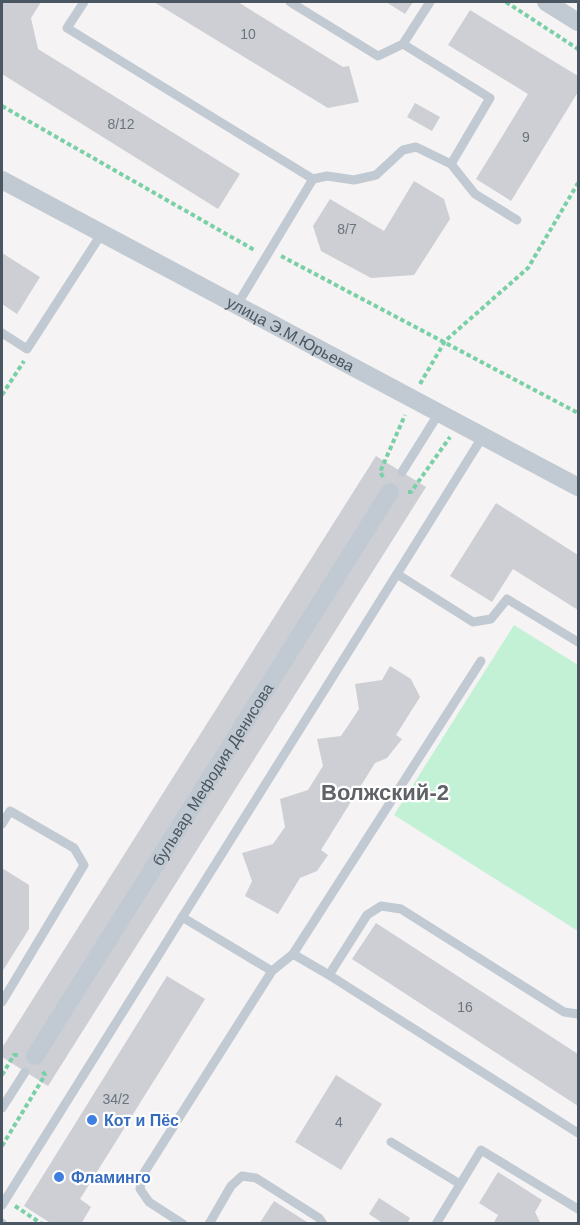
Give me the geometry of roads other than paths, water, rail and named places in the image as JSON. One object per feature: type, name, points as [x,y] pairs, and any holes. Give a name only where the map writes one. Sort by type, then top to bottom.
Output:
[{"type":"street","points":[[546,2],[579,22]]},
{"type":"street","name":"улица Э.М.Юрьева","points":[[2,180],[579,487]]},
{"type":"street","name":"бульвар Мефодия Денисова","points":[[35,1056],[390,492]]},
{"type":"lane","points":[[84,2],[67,28],[313,179],[327,176],[354,180],[376,175],[403,150],[416,147],[451,164],[475,194],[517,220]]},
{"type":"lane","points":[[290,2],[378,56],[403,44],[430,2]]},
{"type":"lane","points":[[403,44],[490,98],[451,164]]},
{"type":"lane","points":[[237,305],[313,179]]},
{"type":"lane","points":[[2,333],[27,349],[102,233]]},
{"type":"lane","points":[[402,472],[440,413]]},
{"type":"lane","points":[[3,1202],[483,436]]},
{"type":"lane","points":[[397,574],[472,622],[491,620],[507,599],[579,642]]},
{"type":"lane","points":[[183,1224],[148,1202],[140,1189],[142,1176],[272,971],[293,954],[481,661]]},
{"type":"lane","points":[[2,824],[10,811],[74,848],[84,865],[2,1002]]},
{"type":"lane","points":[[329,975],[367,915],[381,906],[401,909],[564,1012],[579,1014]]},
{"type":"lane","points":[[182,917],[272,971]]},
{"type":"lane","points":[[293,954],[579,1133]]},
{"type":"lane","points":[[2,1108],[25,1072]]},
{"type":"lane","points":[[391,1142],[460,1184]]},
{"type":"lane","points":[[436,1224],[481,1150],[579,1209]]},
{"type":"lane","points":[[208,1224],[231,1186],[242,1176],[256,1178],[319,1218],[323,1224]]},
{"type":"place","name":"Кот и Пёс","points":[[92,1120]]},
{"type":"place","name":"Фламинго","points":[[59,1177]]},
{"type":"district","name":"Волжский-2","points":[[385,792]]}]
